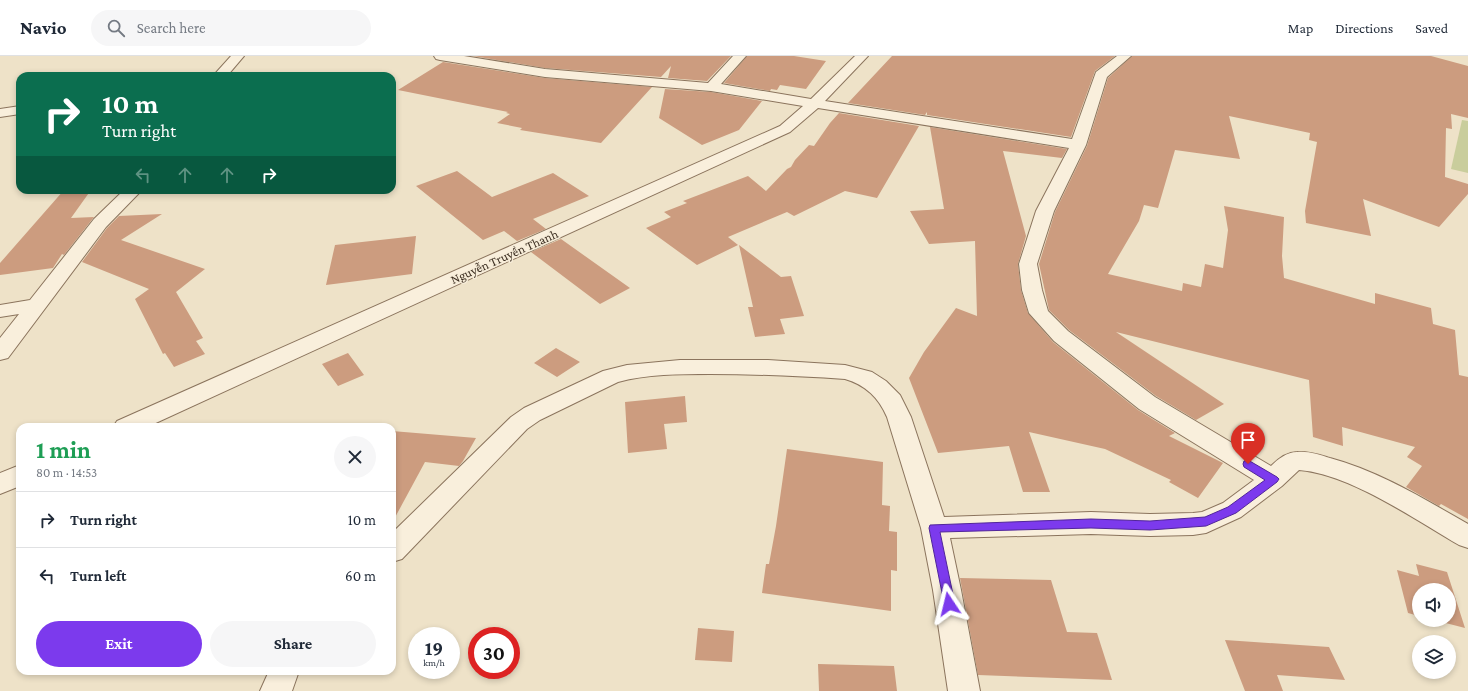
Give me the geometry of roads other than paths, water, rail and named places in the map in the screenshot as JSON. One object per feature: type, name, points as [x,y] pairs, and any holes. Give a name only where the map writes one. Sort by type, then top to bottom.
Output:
[{"type":"street","points":[[224,72],[238,56]]},
{"type":"street","points":[[440,56],[545,73],[711,87],[1078,145]]},
{"type":"street","points":[[711,87],[740,56]]},
{"type":"street","name":"Nguyễn Truyền Thanh","points":[[134,423],[785,129],[814,104],[862,56]]},
{"type":"street","points":[[1124,56],[1101,75],[1078,145],[1045,211],[1028,264],[1032,290],[1039,313],[1061,336],[1146,403],[1273,479]]},
{"type":"street","points":[[0,113],[16,111]]},
{"type":"street","points":[[0,353],[100,223],[130,194]]},
{"type":"street","points":[[0,311],[36,305]]},
{"type":"street","points":[[396,547],[518,423],[532,414],[611,376],[627,372],[680,367],[768,367],[845,372],[864,377],[878,386],[892,401],[899,417],[934,528],[947,590],[964,691]]},
{"type":"street","points":[[934,528],[1091,523],[1150,525],[1193,524],[1210,520],[1232,510],[1273,479],[1291,463],[1298,461],[1328,466],[1350,474],[1402,500],[1468,537]]},
{"type":"street","points":[[0,484],[16,477]]},
{"type":"street","points":[[276,691],[282,675]]}]
